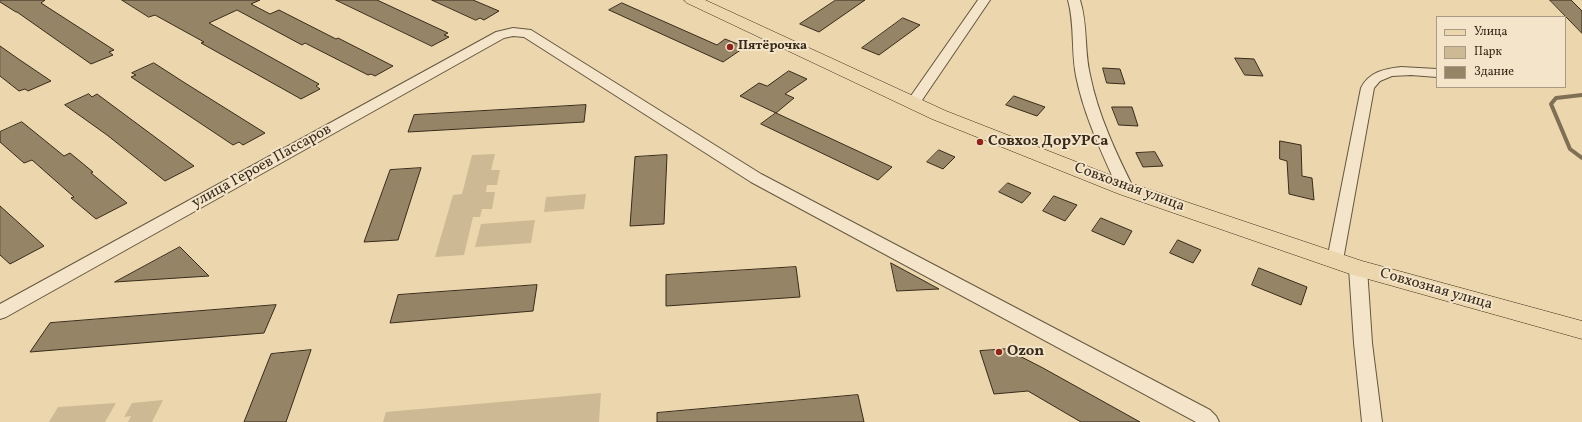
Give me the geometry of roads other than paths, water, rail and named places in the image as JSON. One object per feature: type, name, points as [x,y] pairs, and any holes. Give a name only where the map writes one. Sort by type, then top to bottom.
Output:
[{"type":"main road","name":"Совхозная улица","points":[[701,2],[939,115],[1126,189],[1358,268],[1582,330]]},
{"type":"street","points":[[913,103],[984,0]]},
{"type":"street","points":[[1074,0],[1078,12],[1079,51],[1083,76],[1095,115],[1109,152],[1126,189]]},
{"type":"street","name":"улица Героев Пассаров","points":[[0,312],[500,35],[513,32],[528,33],[756,178],[1203,416],[1209,422]]},
{"type":"street","points":[[1335,260],[1360,129],[1362,106],[1370,83],[1380,76],[1396,71],[1423,70],[1436,73]]},
{"type":"street","points":[[1358,268],[1362,342],[1372,422]]},
{"type":"waterway","points":[[1582,95],[1556,98],[1551,104],[1570,149],[1582,158]]},
{"type":"place","name":"Пятёрочка","points":[[730,47]]},
{"type":"place","name":"Совхоз ДорУPCа","points":[[980,142]]},
{"type":"place","name":"Ozon","points":[[999,352]]}]
